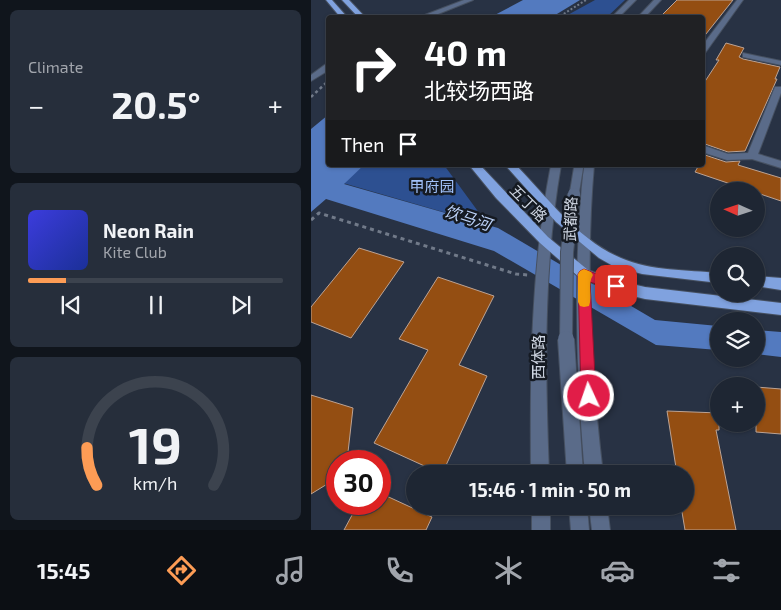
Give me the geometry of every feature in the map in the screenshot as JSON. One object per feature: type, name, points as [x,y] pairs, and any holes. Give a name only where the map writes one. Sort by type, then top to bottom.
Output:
[{"type":"main road","points":[[329,0],[342,15]]},
{"type":"main road","points":[[345,0],[360,15]]},
{"type":"main road","name":"五丁路","points":[[476,167],[544,240],[584,274],[616,286],[645,293],[781,309]]},
{"type":"main road","name":"五丁路","points":[[512,167],[584,241],[615,261],[635,268],[710,277]]},
{"type":"main road","points":[[765,282],[781,284]]},
{"type":"street","points":[[428,15],[470,0]]},
{"type":"street","points":[[444,15],[478,0]]},
{"type":"street","points":[[617,15],[633,0]]},
{"type":"street","points":[[641,6],[647,0]]},
{"type":"street","points":[[643,15],[659,0]]},
{"type":"street","points":[[705,47],[739,0]]},
{"type":"street","points":[[746,54],[781,63]]},
{"type":"street","points":[[311,79],[326,68]]},
{"type":"street","points":[[752,156],[778,89]]},
{"type":"street","points":[[705,149],[727,157],[752,156],[781,165]]},
{"type":"street","name":"武都路","points":[[544,240],[547,204],[556,167]]},
{"type":"street","points":[[574,465],[566,303],[567,253],[572,202],[579,167]]},
{"type":"street","name":"武都路","points":[[584,274],[584,202],[589,167]]},
{"type":"street","name":"西体路","points":[[540,465],[539,316],[544,240]]},
{"type":"street","points":[[584,274],[585,337],[593,465]]},
{"type":"street","points":[[541,515],[541,530]]},
{"type":"street","points":[[579,515],[580,530]]},
{"type":"street","points":[[599,515],[601,530]]},
{"type":"path","points":[[562,15],[586,0]]},
{"type":"path","points":[[311,97],[326,84]]},
{"type":"path","points":[[311,220],[319,213],[516,274],[541,277]]},
{"type":"green space","points":[[595,0],[625,0],[609,15],[568,15]]},
{"type":"green space","name":"甲府园","points":[[362,167],[445,167],[488,225],[343,183]]},
{"type":"shaded area","points":[[523,0],[580,0],[555,15],[495,15]]},
{"type":"shaded area","points":[[326,117],[326,167],[362,167],[344,184],[498,228],[655,320],[710,325],[710,349],[656,345],[494,251],[326,199],[311,212],[311,129]]},
{"type":"shaded area","points":[[765,331],[781,332],[781,357],[765,355]]},
{"type":"building","points":[[677,0],[733,0],[705,35],[705,15],[662,15]]},
{"type":"building","points":[[726,43],[744,48],[739,57],[743,59],[780,67],[775,79],[777,79],[745,151],[728,152],[705,144],[705,81],[719,60],[716,60]]},
{"type":"building","points":[[705,155],[726,162],[740,161],[738,165],[781,178],[781,201],[765,196],[765,182],[725,182],[695,172],[698,167],[705,167]]},
{"type":"building","points":[[359,248],[404,262],[351,338],[311,322],[311,307]]},
{"type":"building","points":[[438,277],[494,296],[459,365],[487,376],[446,465],[422,465],[374,443],[428,350],[399,339]]},
{"type":"building","points":[[765,388],[781,389],[781,434],[756,432],[765,432]]},
{"type":"building","points":[[311,395],[353,408],[348,450],[326,450],[326,485],[311,494]]},
{"type":"building","points":[[667,411],[710,413],[710,432],[716,432],[736,530],[685,530],[682,515],[694,515],[694,465],[676,465]]},
{"type":"building","points":[[391,498],[406,505],[406,515],[428,515],[432,517],[426,530],[344,530],[352,515],[391,515]]},
{"type":"slow traffic","points":[[584,302],[584,274],[587,275]]},
{"type":"route","points":[[589,396],[585,337],[584,274],[616,286]]},
{"type":"water label","name":"饮马河","points":[[468,217]]}]
